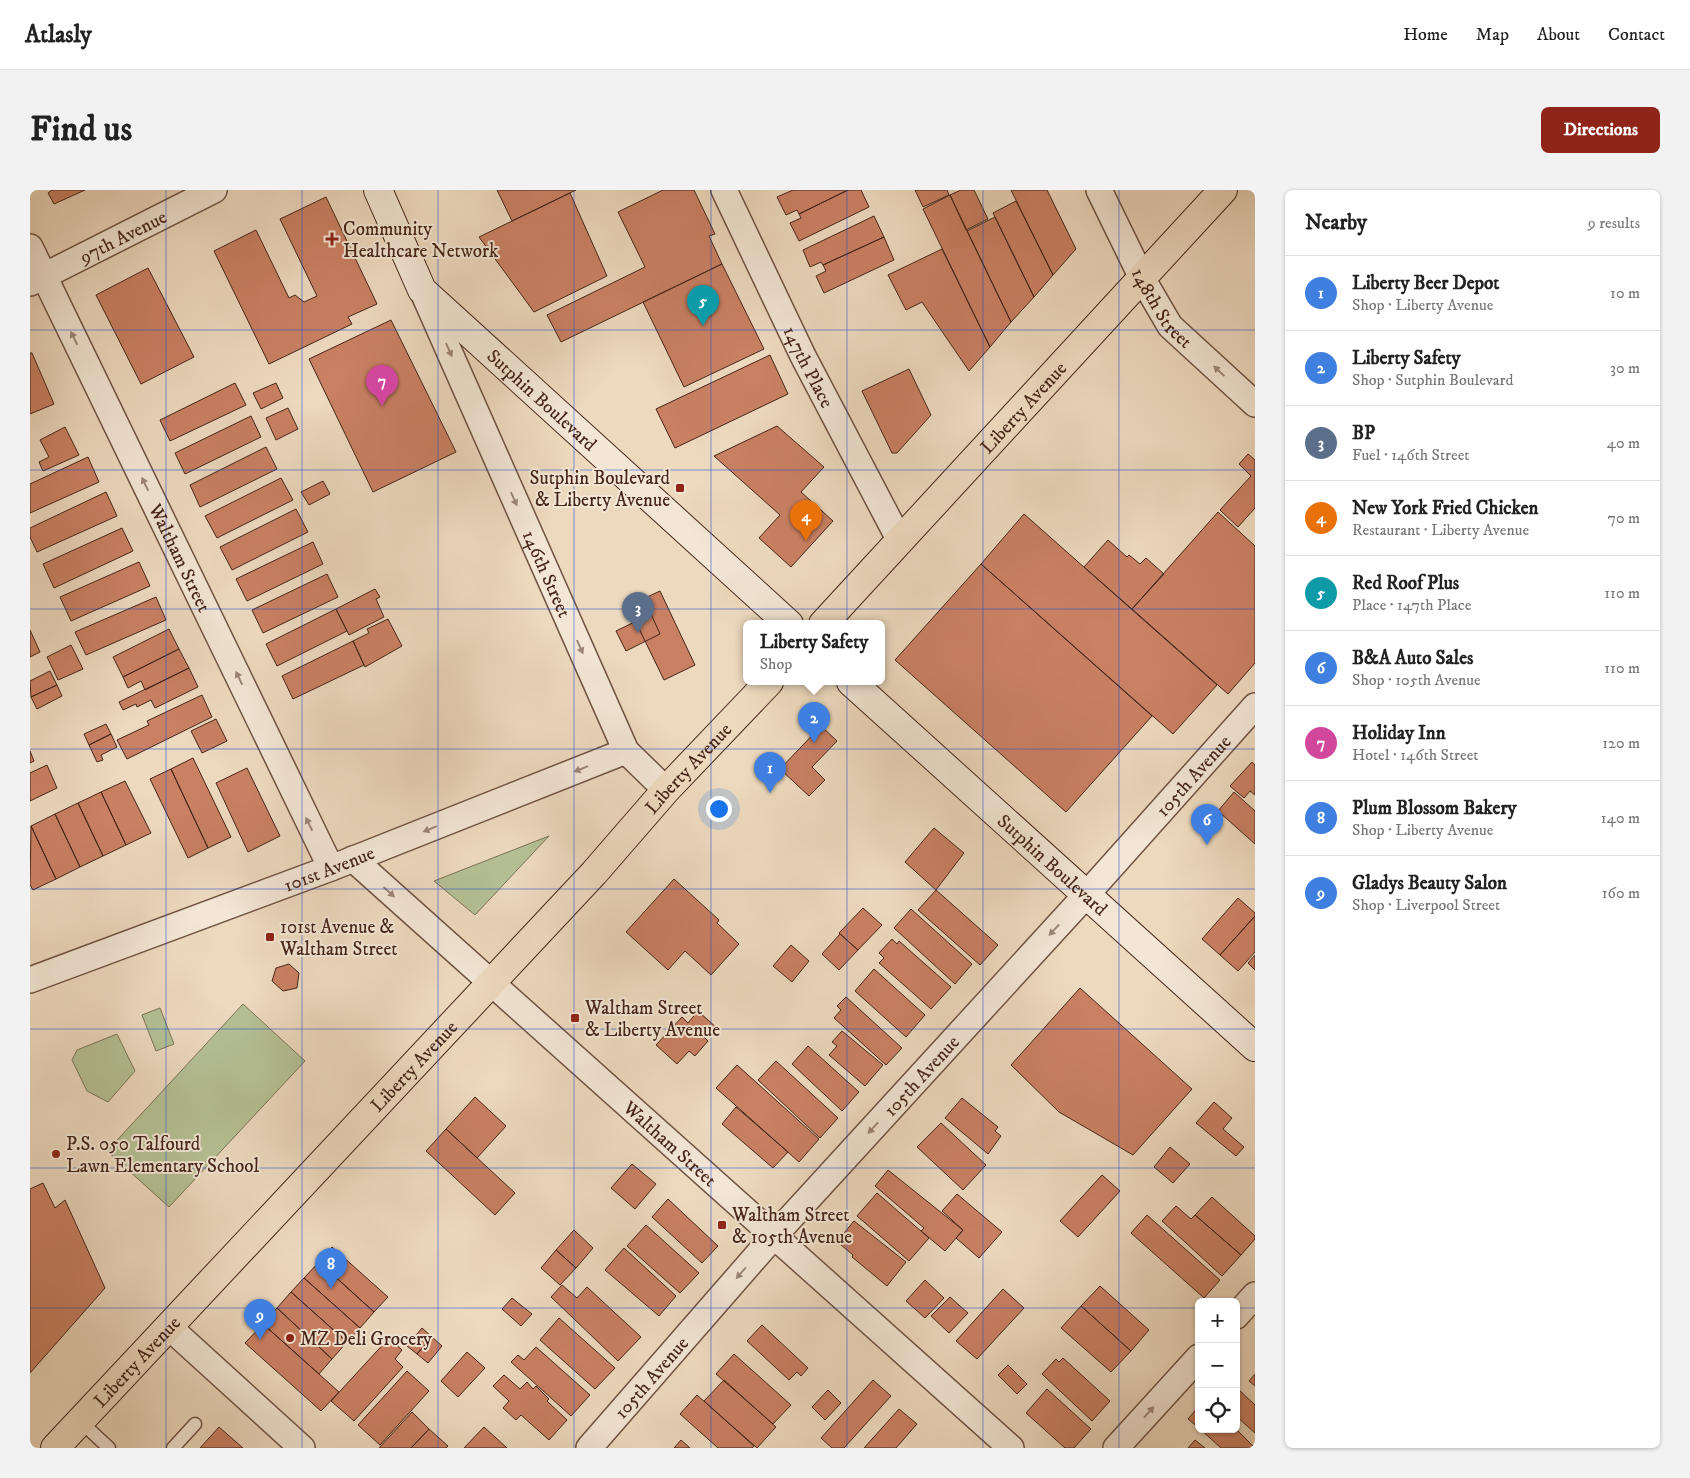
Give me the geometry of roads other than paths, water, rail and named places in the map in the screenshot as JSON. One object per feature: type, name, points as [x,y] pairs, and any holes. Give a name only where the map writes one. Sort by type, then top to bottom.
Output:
[{"type":"main road","name":"Sutphin Boulevard","points":[[378,190],[422,290],[785,620]]},
{"type":"main road","name":"Liberty Avenue","points":[[827,620],[1223,190]]},
{"type":"main road","name":"Liberty Avenue","points":[[55,1448],[594,873],[666,790],[766,685]]},
{"type":"main road","name":"Sutphin Boulevard","points":[[855,685],[1255,1047]]},
{"type":"street","name":"97th Avenue","points":[[37,280],[214,190]]},
{"type":"street","name":"147th Place","points":[[724,190],[802,356],[900,541]]},
{"type":"street","name":"148th Street","points":[[1099,190],[1142,278],[1170,326],[1255,404]]},
{"type":"street","name":"Waltham Street","points":[[30,247],[37,280],[342,863],[491,983],[1011,1448]]},
{"type":"street","name":"146th Street","points":[[422,290],[626,752],[666,790]]},
{"type":"street","name":"105th Avenue","points":[[589,1448],[773,1236],[1087,894],[1255,706]]},
{"type":"street","name":"101st Avenue","points":[[30,980],[342,863],[626,752]]},
{"type":"street","points":[[1240,1312],[1255,1295]]},
{"type":"street","points":[[169,1327],[302,1448]]},
{"type":"street","points":[[1116,1448],[1195,1361]]},
{"type":"lane","points":[[80,1421],[109,1448]]},
{"type":"lane","points":[[173,1448],[195,1424]]},
{"type":"place","name":"Community Healthcare Network","points":[[332,239]]},
{"type":"place","name":"Red Roof Plus","points":[[703,326]]},
{"type":"place","name":"Holiday Inn","points":[[382,406]]},
{"type":"place","name":"Sutphin Boulevard & Liberty Avenue","points":[[680,488]]},
{"type":"place","name":"New York Fried Chicken","points":[[806,541]]},
{"type":"place","name":"BP","points":[[638,633]]},
{"type":"place","name":"Liberty Safety","points":[[814,743]]},
{"type":"place","name":"Liberty Beer Depot","points":[[770,793]]},
{"type":"place","name":"B&A Auto Sales","points":[[1207,845]]},
{"type":"place","name":"101st Avenue & Waltham Street","points":[[270,937]]},
{"type":"place","name":"Waltham Street & Liberty Avenue","points":[[575,1018]]},
{"type":"place","name":"P.S. 050 Talfourd Lawn Elementary School","points":[[56,1154]]},
{"type":"place","name":"Waltham Street & 105th Avenue","points":[[722,1225]]},
{"type":"place","name":"Plum Blossom Bakery","points":[[331,1289]]},
{"type":"place","name":"MZ Deli Grocery","points":[[290,1338]]},
{"type":"place","name":"Gladys Beauty Salon","points":[[260,1340]]}]
